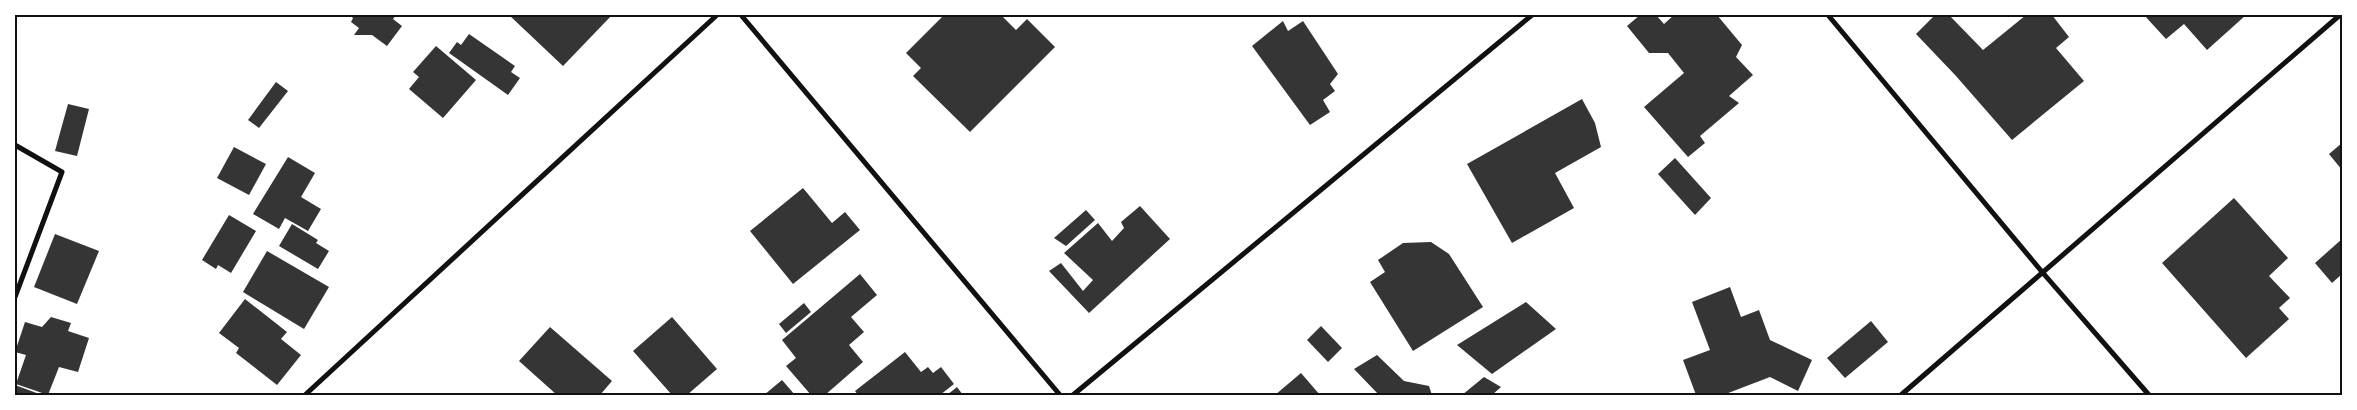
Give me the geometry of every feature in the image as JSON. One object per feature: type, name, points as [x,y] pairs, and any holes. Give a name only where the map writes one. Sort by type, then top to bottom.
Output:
[{"type":"street","points":[[305,395],[717,15]]},
{"type":"street","points":[[741,15],[1060,395]]},
{"type":"street","points":[[1073,395],[1532,15]]},
{"type":"street","points":[[1828,15],[2043,273],[2149,395]]},
{"type":"street","points":[[1901,395],[2340,15]]},
{"type":"street","points":[[15,145],[62,172],[15,297]]},
{"type":"building","points":[[350,15],[396,15],[393,19],[402,26],[387,46],[372,35],[354,35],[359,28],[351,22],[353,18]]},
{"type":"building","points":[[509,15],[612,15],[563,66]]},
{"type":"building","points":[[944,15],[1001,15],[1016,30],[1027,19],[1055,47],[970,132],[913,76],[921,68],[906,53]]},
{"type":"building","points":[[1640,15],[1656,15],[1664,24],[1674,15],[1717,15],[1742,45],[1736,57],[1753,75],[1729,96],[1739,103],[1700,136],[1705,143],[1688,157],[1644,107],[1684,73],[1668,53],[1649,53],[1627,26]]},
{"type":"building","points":[[1935,15],[1949,15],[1983,50],[2026,15],[2052,15],[2069,37],[2056,48],[2084,81],[2012,140],[1916,34]]},
{"type":"building","points":[[2144,15],[2246,15],[2207,50],[2184,24],[2166,39]]},
{"type":"building","points":[[1283,21],[1288,31],[1303,21],[1338,74],[1330,84],[1335,91],[1323,100],[1330,112],[1310,125],[1252,46]]},
{"type":"building","points":[[469,34],[515,66],[511,72],[520,78],[508,95],[449,53],[457,42],[461,45]]},
{"type":"building","points":[[436,46],[476,80],[443,118],[409,89],[419,77],[413,72]]},
{"type":"building","points":[[276,82],[288,91],[259,128],[248,120]]},
{"type":"building","points":[[1582,99],[1595,123],[1601,147],[1555,173],[1574,208],[1512,243],[1467,164]]},
{"type":"building","points":[[68,104],[89,109],[77,156],[55,151]]},
{"type":"building","points":[[2342,143],[2342,170],[2329,154]]},
{"type":"building","points":[[234,147],[266,164],[249,195],[217,178]]},
{"type":"building","points":[[288,157],[315,173],[301,197],[321,209],[308,231],[285,218],[279,229],[253,214]]},
{"type":"building","points":[[1675,158],[1711,198],[1695,215],[1658,174]]},
{"type":"building","points":[[803,188],[832,223],[845,212],[860,230],[793,284],[750,231]]},
{"type":"building","points":[[2234,198],[2288,258],[2269,276],[2290,298],[2279,308],[2289,319],[2246,358],[2162,263]]},
{"type":"building","points":[[1140,206],[1170,239],[1089,313],[1049,271],[1061,263],[1083,291],[1093,280],[1064,253],[1098,223],[1112,241],[1124,228],[1121,222]]},
{"type":"building","points":[[1086,210],[1095,220],[1066,246],[1054,238]]},
{"type":"building","points":[[229,215],[256,231],[231,273],[218,265],[216,269],[202,260]]},
{"type":"building","points":[[292,224],[318,240],[316,243],[329,251],[318,269],[279,246]]},
{"type":"building","points":[[55,234],[99,251],[77,304],[34,287]]},
{"type":"building","points":[[2342,239],[2342,274],[2332,283],[2315,263]]},
{"type":"building","points":[[1431,242],[1449,254],[1483,307],[1413,351],[1370,282],[1385,272],[1378,260],[1403,243]]},
{"type":"building","points":[[267,251],[329,287],[304,329],[243,292]]},
{"type":"building","points":[[860,274],[877,295],[851,317],[864,332],[849,345],[863,362],[825,395],[811,395],[786,366],[796,358],[782,340]]},
{"type":"building","points":[[1730,287],[1741,317],[1759,310],[1770,340],[1812,360],[1798,391],[1770,377],[1723,395],[1696,395],[1683,360],[1710,350],[1692,302]]},
{"type":"building","points":[[245,299],[287,332],[281,339],[301,355],[277,385],[236,353],[239,348],[219,333]]},
{"type":"building","points":[[1526,302],[1556,329],[1492,374],[1457,345]]},
{"type":"building","points":[[804,303],[811,312],[786,333],[779,324]]},
{"type":"building","points":[[51,317],[71,323],[68,331],[89,338],[78,372],[59,367],[48,395],[16,384],[26,355],[15,352],[25,322],[42,327]]},
{"type":"building","points":[[672,317],[717,369],[687,395],[672,395],[633,351]]},
{"type":"building","points":[[1871,321],[1888,342],[1845,378],[1827,358]]},
{"type":"building","points":[[1321,326],[1342,348],[1328,362],[1307,340]]},
{"type":"building","points":[[550,327],[612,381],[600,395],[557,395],[519,361]]},
{"type":"building","points":[[905,352],[921,372],[928,367],[933,373],[941,367],[954,384],[940,395],[858,395],[855,391]]},
{"type":"building","points":[[1377,355],[1404,381],[1429,386],[1432,395],[1379,395],[1354,369]]},
{"type":"building","points":[[1301,373],[1320,395],[1275,395]]},
{"type":"building","points":[[1484,377],[1501,387],[1492,395],[1462,395]]},
{"type":"building","points":[[782,380],[795,395],[764,395]]},
{"type":"building","points":[[15,385],[42,395],[15,395]]},
{"type":"building","points":[[957,387],[963,395],[947,395]]}]
